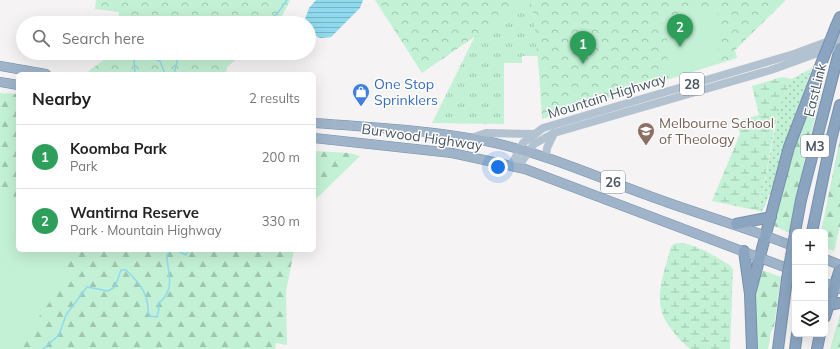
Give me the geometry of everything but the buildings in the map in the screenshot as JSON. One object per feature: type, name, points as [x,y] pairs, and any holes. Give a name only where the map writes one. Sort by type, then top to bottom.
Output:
[{"type":"highway","points":[[750,294],[789,147],[838,21]]},
{"type":"highway","name":"EastLink","points":[[796,229],[801,200],[840,48]]},
{"type":"highway","points":[[0,66],[34,72]]},
{"type":"highway","points":[[0,82],[16,84]]},
{"type":"highway","name":"EastLink","points":[[813,229],[840,104]]},
{"type":"highway","name":"Burwood Highway","points":[[316,123],[369,127],[471,138],[524,150],[679,207],[736,224],[792,246]]},
{"type":"highway","points":[[359,142],[366,135],[369,127]]},
{"type":"highway","name":"Burwood Highway","points":[[316,138],[452,153],[514,166],[548,176],[760,256],[792,270]]},
{"type":"highway","points":[[736,224],[771,217]]},
{"type":"highway","name":"EastLink","points":[[778,349],[792,250]]},
{"type":"highway","points":[[744,251],[750,294],[752,349]]},
{"type":"highway","points":[[828,260],[840,265]]},
{"type":"highway","points":[[828,308],[833,286],[840,269]]},
{"type":"highway","points":[[829,305],[840,303]]},
{"type":"highway","points":[[795,349],[797,337]]},
{"type":"highway","points":[[816,349],[819,337]]},
{"type":"main road","name":"Mountain Highway","points":[[514,166],[534,134],[552,125],[787,56],[840,37]]},
{"type":"main road","name":"Mountain Highway","points":[[524,150],[554,133],[771,70],[840,45]]},
{"type":"main road","points":[[632,101],[634,109]]},
{"type":"main road","points":[[471,138],[486,133],[534,134]]},
{"type":"main road","points":[[546,157],[547,148],[554,133]]},
{"type":"green space","points":[[96,0],[290,0],[282,16],[119,16],[119,12],[95,9]]},
{"type":"green space","points":[[375,0],[528,0],[422,73]]},
{"type":"green space","points":[[528,0],[532,0],[538,56],[522,56],[522,63],[504,63],[504,124],[432,123],[475,36]]},
{"type":"green space","points":[[532,0],[786,0],[735,50],[737,58],[542,119]]},
{"type":"green space","points":[[715,4],[721,25],[715,41],[722,62],[673,77],[663,44],[668,43],[661,19]]},
{"type":"green space","points":[[104,60],[236,60],[227,67],[226,72],[88,72]]},
{"type":"green space","points":[[812,68],[783,150],[772,194],[769,194],[765,206],[761,212],[759,211],[779,109],[792,79]]},
{"type":"green space","points":[[782,77],[792,79],[776,120],[759,211],[712,201],[740,134],[736,121],[759,115],[752,86]]},
{"type":"green space","points":[[823,86],[805,157],[790,233],[772,225],[779,194],[812,90]]},
{"type":"green space","points":[[0,93],[16,94],[16,252],[294,252],[286,292],[287,345],[276,343],[275,349],[0,349]]},
{"type":"green space","points":[[840,138],[840,226],[834,251],[828,248],[828,229],[822,229]]},
{"type":"green space","points":[[316,151],[349,153],[360,156],[316,199]]},
{"type":"green space","points":[[8,191],[16,198],[16,252],[66,252],[67,278],[16,349],[0,349],[0,210],[4,195]]},
{"type":"green space","points":[[677,243],[691,245],[706,251],[731,266],[733,270],[730,349],[690,349],[668,325],[660,304],[660,292],[670,250],[672,245]]},
{"type":"green space","points":[[759,269],[781,277],[774,326],[771,332],[768,349],[755,349],[755,305]]},
{"type":"green space","points":[[840,314],[840,349],[830,349]]},
{"type":"water","points":[[316,0],[363,0],[360,8],[331,37],[320,38],[316,36],[316,16],[306,16],[309,8]]},
{"type":"waterway","points":[[274,16],[287,0]]},
{"type":"waterway","points":[[134,60],[135,72]]},
{"type":"waterway","points":[[157,60],[160,61],[164,72]]},
{"type":"waterway","points":[[174,72],[177,60]]},
{"type":"waterway","points":[[43,349],[59,335],[66,315],[87,287],[108,291],[115,287],[121,270],[126,270],[139,284],[147,300],[148,313],[150,316],[157,317],[159,309],[157,306],[166,295],[170,284],[167,260],[167,255],[169,252]]},
{"type":"waterway","points":[[180,252],[186,255],[187,252]]},
{"type":"place","name":"Wantirna Reserve","points":[[680,47]]},
{"type":"place","name":"Koomba Park","points":[[583,64]]},
{"type":"place","name":"One Stop Sprinklers","points":[[361,107]]},
{"type":"place","name":"Melbourne School of Theology","points":[[646,146]]}]
